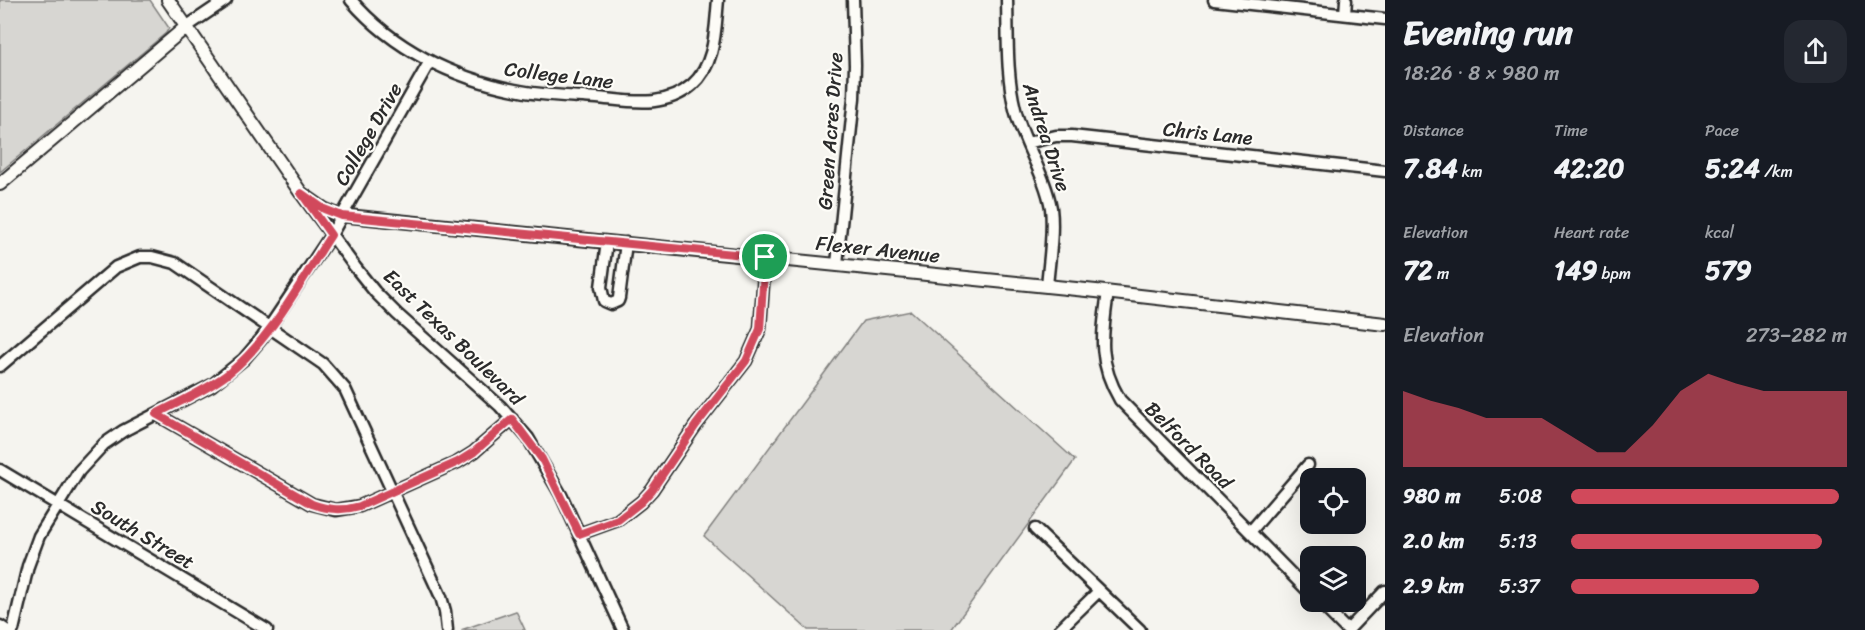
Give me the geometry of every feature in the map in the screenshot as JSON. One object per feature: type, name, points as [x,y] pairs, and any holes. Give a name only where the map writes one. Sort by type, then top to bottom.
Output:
[{"type":"street","name":"East Texas Boulevard","points":[[168,0],[301,193],[362,275],[397,314],[512,419],[542,459],[623,630]]},
{"type":"street","points":[[0,184],[186,27],[225,0]]},
{"type":"street","name":"College Lane","points":[[351,0],[372,22],[392,38],[430,61],[485,83],[518,91],[647,103],[661,101],[682,92],[693,84],[708,63],[718,0]]},
{"type":"street","name":"Green Acres Drive","points":[[837,264],[854,98],[853,0]]},
{"type":"street","name":"Andrea Drive","points":[[1007,0],[1011,92],[1015,111],[1051,209],[1052,225],[1047,286]]},
{"type":"street","points":[[1214,0],[1385,19]]},
{"type":"street","points":[[1345,14],[1346,0]]},
{"type":"street","name":"College Drive","points":[[13,630],[28,566],[39,536],[79,471],[104,444],[123,431],[212,385],[244,359],[270,327],[331,235],[430,61]]},
{"type":"street","name":"Chris Lane","points":[[1027,143],[1056,136],[1072,136],[1385,171]]},
{"type":"street","name":"Flexer Avenue","points":[[301,193],[324,209],[342,216],[1108,292],[1385,324]]},
{"type":"street","points":[[607,242],[601,292],[604,301],[611,304],[618,302],[619,298],[626,243]]},
{"type":"street","points":[[0,366],[116,267],[140,257],[152,257],[175,263],[323,364],[345,389],[441,597],[447,630]]},
{"type":"street","points":[[579,534],[618,520],[641,502],[652,490],[696,425],[746,361],[760,329],[765,257]]},
{"type":"street","name":"Belford Road","points":[[1108,292],[1102,353],[1112,385],[1124,405],[1300,583]]},
{"type":"street","points":[[156,414],[318,506],[336,510],[349,509],[458,462],[474,452],[512,419]]},
{"type":"street","points":[[1250,532],[1308,465]]},
{"type":"street","name":"South Street","points":[[0,470],[267,630]]},
{"type":"street","points":[[1035,529],[1140,630]]},
{"type":"street","points":[[1059,630],[1099,591]]},
{"type":"street","points":[[1329,612],[1347,630],[1385,591]]},
{"type":"street","points":[[0,626],[6,630]]},
{"type":"shaded area","points":[[0,0],[150,0],[169,28],[166,33],[0,172]]},
{"type":"shaded area","points":[[911,311],[1075,460],[951,630],[808,630],[704,536],[863,321]]},
{"type":"shaded area","points":[[516,611],[525,630],[461,630]]},
{"type":"route","points":[[301,193],[324,209],[342,216],[765,257],[760,329],[746,361],[696,425],[652,490],[641,502],[618,520],[579,534],[542,459],[512,419],[474,452],[458,462],[360,506],[336,510],[312,504],[156,414],[212,385],[244,359],[270,327],[331,235],[301,193]]}]
